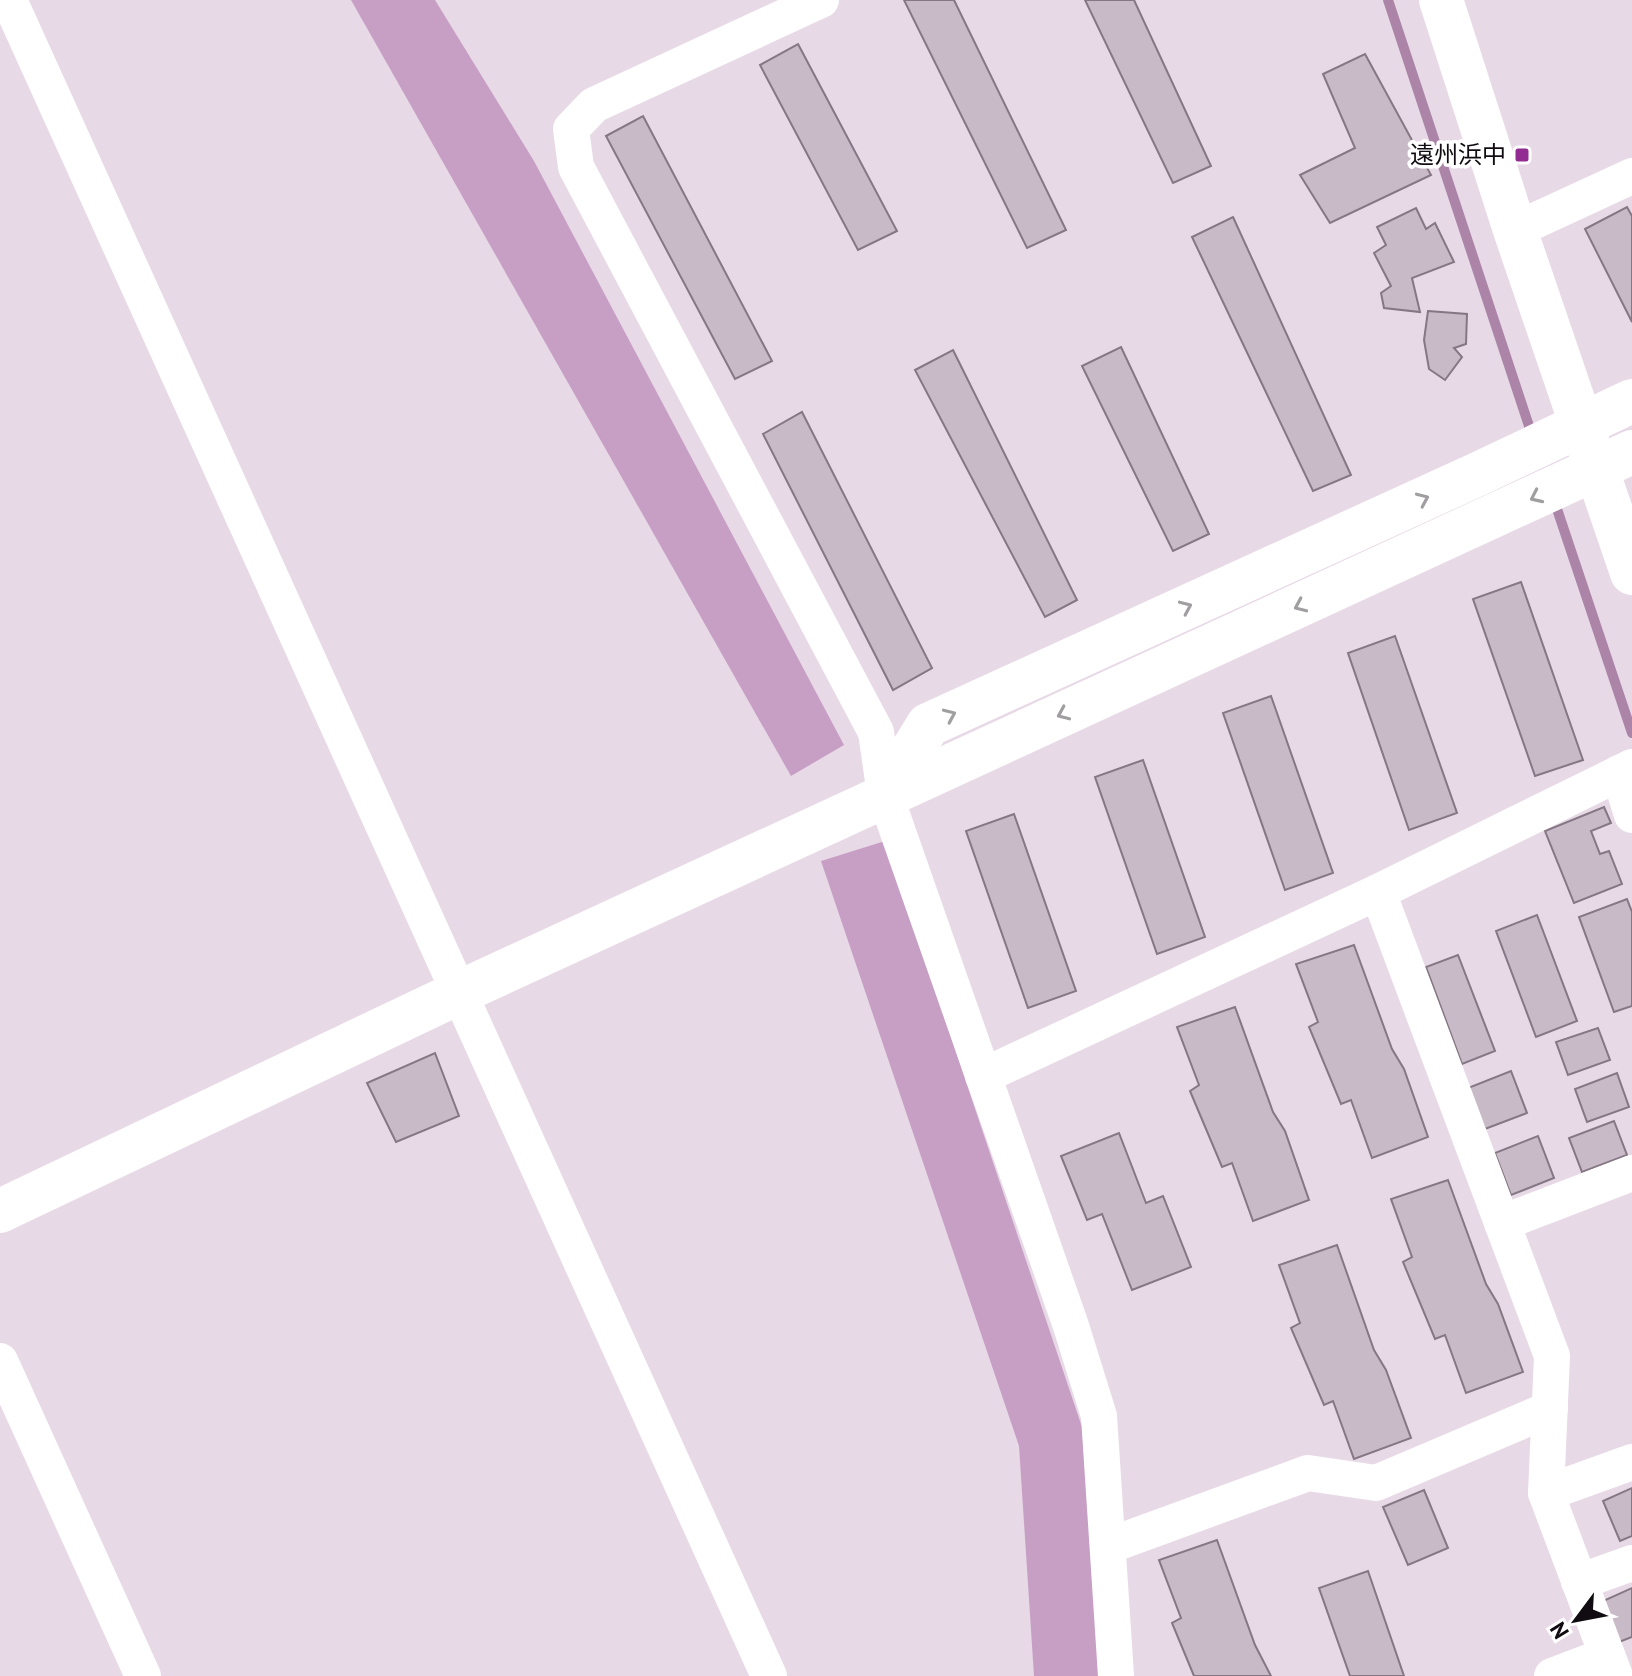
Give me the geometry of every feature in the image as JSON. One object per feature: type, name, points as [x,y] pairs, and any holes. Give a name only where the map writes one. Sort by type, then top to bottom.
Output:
[{"type":"street","points":[[9,0],[769,1676]]},
{"type":"street","points":[[821,0],[594,105],[571,129],[576,167],[876,732],[885,795],[1071,1326],[1099,1416],[1116,1676]]},
{"type":"street","points":[[1441,0],[1581,425],[1614,460],[1632,573]]},
{"type":"street","points":[[1515,230],[1632,176]]},
{"type":"street","points":[[885,795],[928,725],[1632,401]]},
{"type":"street","points":[[0,1211],[460,992],[1614,460]]},
{"type":"street","points":[[983,1076],[1378,892],[1625,770],[1632,815]]},
{"type":"street","points":[[1378,892],[1552,1356],[1546,1493],[1611,1665],[1552,1676]]},
{"type":"street","points":[[1502,1223],[1632,1173]]},
{"type":"street","points":[[0,1361],[143,1676]]},
{"type":"street","points":[[1108,1546],[1308,1473],[1376,1483],[1550,1409]]},
{"type":"street","points":[[1546,1493],[1632,1462]]},
{"type":"street","points":[[1579,1582],[1632,1563]]},
{"type":"shaded area","points":[[351,0],[435,0],[534,161],[844,745],[791,776]]},
{"type":"shaded area","points":[[885,841],[1082,1427],[1099,1676],[1034,1676],[1019,1446],[821,861]]},
{"type":"building","points":[[904,0],[954,0],[1066,230],[1027,248]]},
{"type":"building","points":[[1085,0],[1134,0],[1211,166],[1173,183]]},
{"type":"building","points":[[798,44],[897,231],[858,250],[760,65]]},
{"type":"building","points":[[1365,54],[1431,175],[1330,223],[1300,175],[1355,148],[1323,74]]},
{"type":"building","points":[[643,116],[772,361],[735,379],[606,136]]},
{"type":"building","points":[[1627,207],[1632,216],[1632,322],[1585,229]]},
{"type":"building","points":[[1416,208],[1426,229],[1435,223],[1454,262],[1412,278],[1420,312],[1384,308],[1381,293],[1391,286],[1374,253],[1386,245],[1377,227]]},
{"type":"building","points":[[1233,217],[1351,475],[1313,491],[1192,237]]},
{"type":"building","points":[[1428,311],[1467,314],[1466,344],[1454,348],[1462,357],[1445,380],[1429,369],[1424,340]]},
{"type":"building","points":[[1121,347],[1209,534],[1173,551],[1082,366]]},
{"type":"building","points":[[953,350],[1077,600],[1045,617],[915,370]]},
{"type":"building","points":[[802,412],[932,668],[893,690],[763,434]]},
{"type":"building","points":[[1521,582],[1583,760],[1535,776],[1473,599]]},
{"type":"building","points":[[1395,636],[1457,813],[1409,830],[1348,653]]},
{"type":"building","points":[[1271,696],[1333,873],[1285,890],[1223,713]]},
{"type":"building","points":[[1143,760],[1205,937],[1157,954],[1095,777]]},
{"type":"building","points":[[1604,807],[1611,823],[1591,831],[1600,854],[1609,851],[1622,884],[1574,903],[1545,831]]},
{"type":"building","points":[[1014,814],[1076,991],[1028,1008],[966,831]]},
{"type":"building","points":[[1627,899],[1632,912],[1632,1006],[1614,1012],[1579,917]]},
{"type":"building","points":[[1537,915],[1577,1021],[1536,1037],[1496,931]]},
{"type":"building","points":[[1354,945],[1428,1137],[1372,1158],[1351,1100],[1341,1104],[1309,1027],[1318,1022],[1296,964]]},
{"type":"building","points":[[1458,955],[1495,1051],[1462,1064],[1426,967]]},
{"type":"building","points":[[1235,1007],[1309,1200],[1253,1221],[1232,1163],[1222,1167],[1190,1091],[1199,1085],[1177,1027]]},
{"type":"building","points":[[1598,1028],[1610,1060],[1568,1075],[1556,1042]]},
{"type":"building","points":[[435,1053],[459,1116],[396,1142],[367,1083]]},
{"type":"building","points":[[1511,1071],[1527,1113],[1485,1129],[1468,1088]]},
{"type":"building","points":[[1617,1073],[1629,1107],[1587,1122],[1575,1089]]},
{"type":"building","points":[[1614,1121],[1627,1155],[1582,1172],[1569,1138]]},
{"type":"building","points":[[1119,1133],[1146,1203],[1163,1196],[1191,1267],[1132,1290],[1102,1214],[1087,1220],[1061,1156]]},
{"type":"building","points":[[1538,1136],[1554,1178],[1511,1195],[1495,1153]]},
{"type":"building","points":[[1448,1180],[1486,1284],[1498,1304],[1523,1372],[1466,1393],[1445,1335],[1435,1339],[1403,1262],[1412,1257],[1391,1199]]},
{"type":"building","points":[[1337,1245],[1374,1350],[1386,1370],[1411,1438],[1354,1459],[1333,1401],[1324,1405],[1291,1328],[1300,1323],[1279,1265]]},
{"type":"building","points":[[1632,1488],[1632,1536],[1620,1541],[1603,1501]]},
{"type":"building","points":[[1424,1490],[1448,1548],[1408,1565],[1383,1507]]},
{"type":"building","points":[[1217,1540],[1255,1645],[1271,1676],[1194,1676],[1172,1623],[1181,1618],[1159,1560]]},
{"type":"building","points":[[1368,1571],[1404,1676],[1350,1676],[1319,1588]]},
{"type":"building","points":[[1632,1588],[1632,1637],[1619,1642],[1601,1602]]},
{"type":"waterway","points":[[1388,0],[1532,435]]},
{"type":"waterway","points":[[1554,500],[1632,733]]},
{"type":"place","name":"遠州浜中","points":[[1522,155]]}]
